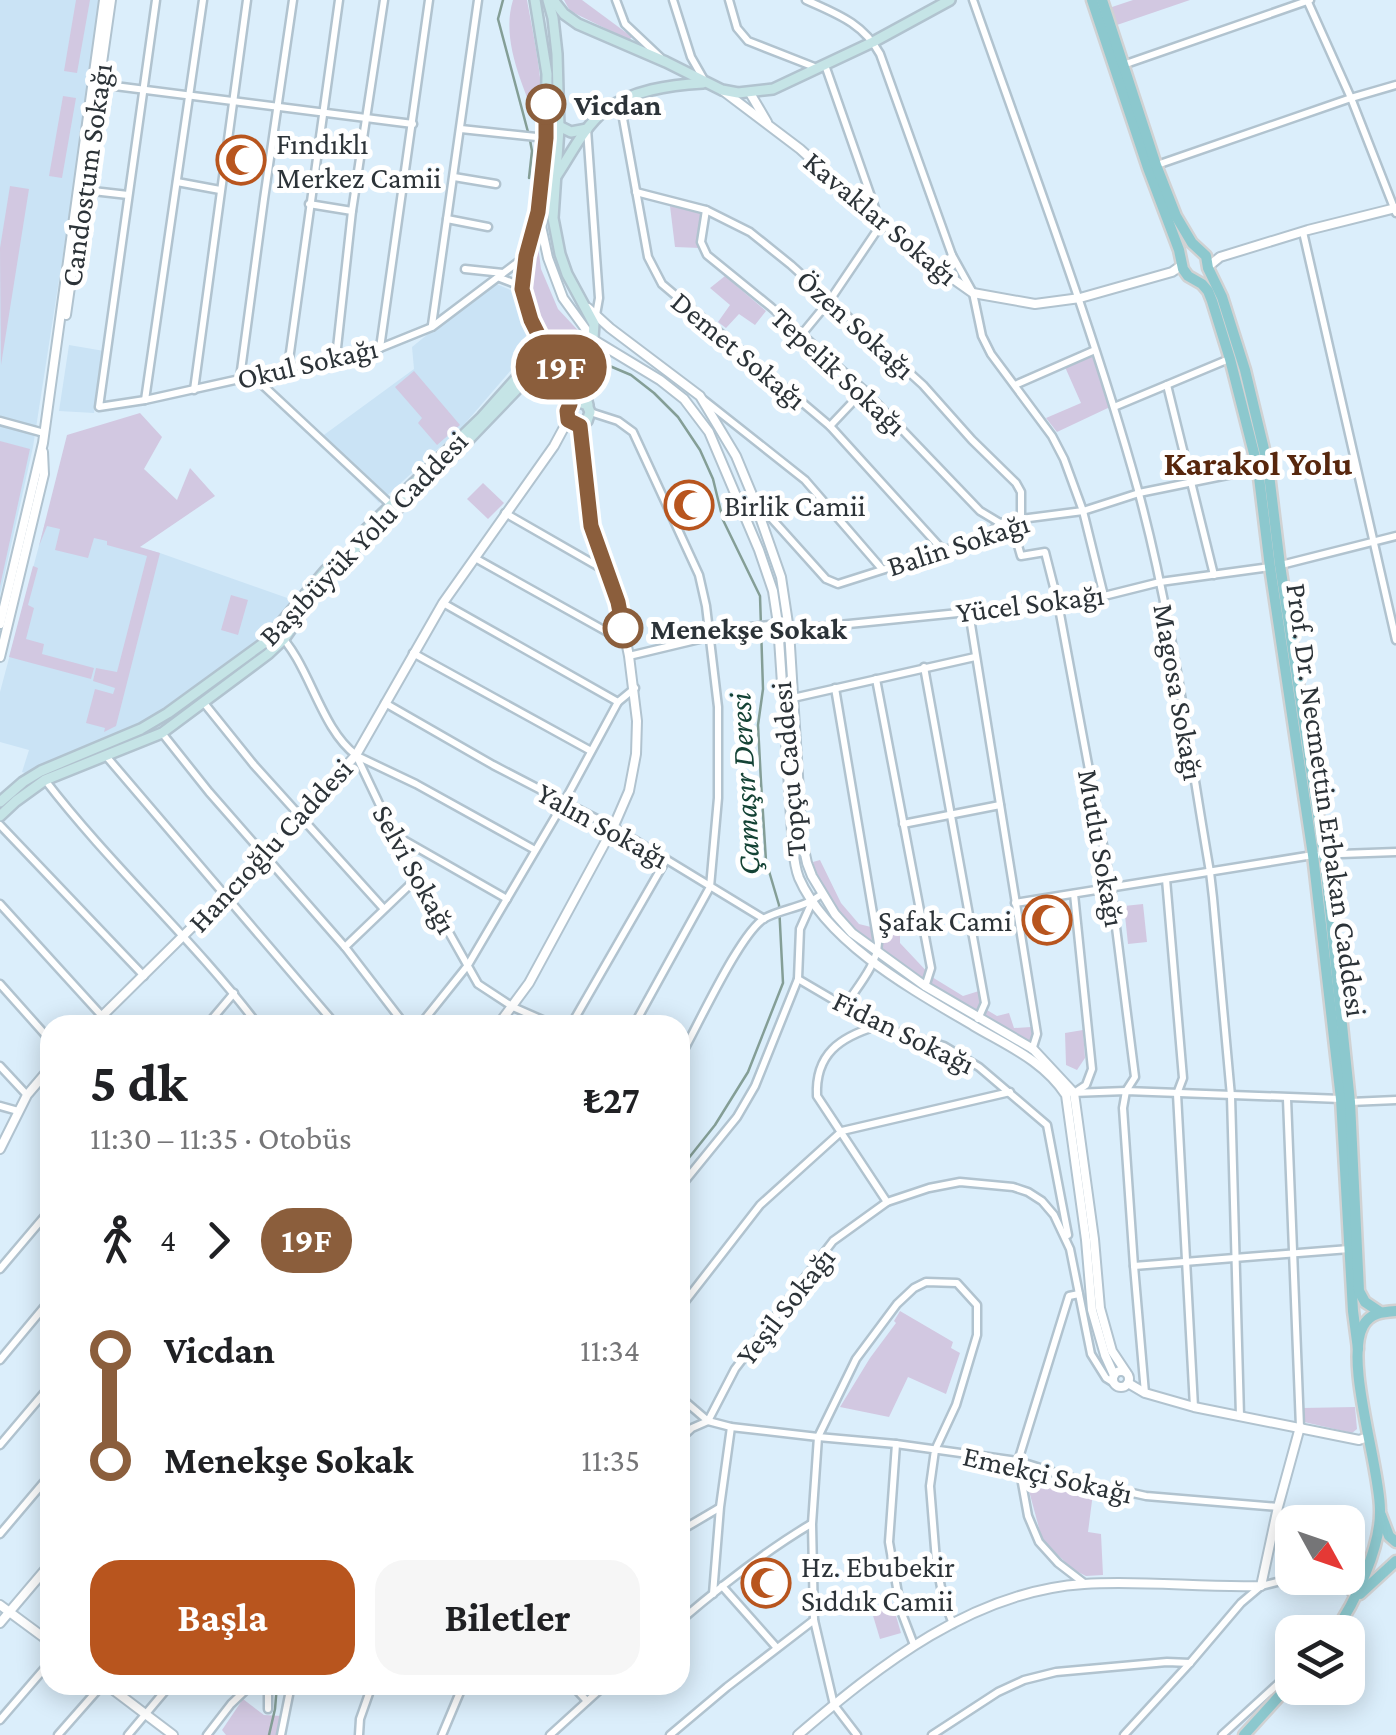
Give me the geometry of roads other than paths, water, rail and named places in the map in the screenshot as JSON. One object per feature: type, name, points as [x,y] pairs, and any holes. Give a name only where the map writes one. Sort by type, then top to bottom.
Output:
[{"type":"main road","points":[[534,0],[547,74],[546,138],[538,212],[522,289],[541,340],[560,362],[570,404],[567,411],[582,419]]},
{"type":"main road","points":[[551,0],[578,24],[722,90],[750,94],[774,89],[822,67],[950,0]]},
{"type":"main road","points":[[551,0],[559,128],[554,218],[567,274],[594,324],[592,352]]},
{"type":"main road","name":"Prof. Dr. Necmettin Erbakan Caddesi","points":[[1092,0],[1182,270],[1208,291],[1258,469],[1318,855],[1345,1100],[1359,1290],[1365,1302],[1380,1312]]},
{"type":"main road","name":"Prof. Dr. Necmettin Erbakan Caddesi","points":[[1102,0],[1156,166],[1180,225],[1206,261],[1222,297],[1268,466],[1275,566]]},
{"type":"main road","points":[[542,40],[554,29],[578,24]]},
{"type":"main road","points":[[555,179],[587,129],[603,112],[656,89],[706,83]]},
{"type":"main road","points":[[546,98],[559,128],[571,132],[587,129]]},
{"type":"main road","points":[[1190,252],[1206,261],[1200,277],[1182,270],[1190,252]]},
{"type":"main road","name":"Başıbüyük Yolu Caddesi","points":[[0,816],[45,780],[162,732],[284,639],[330,574],[482,417],[538,354],[541,340]]},
{"type":"main road","name":"Başıbüyük Yolu Caddesi","points":[[0,802],[41,771],[168,713],[264,643],[326,570],[444,465],[545,360],[577,362],[592,352]]},
{"type":"main road","name":"Hancıoğlu Caddesi","points":[[582,419],[584,374],[592,352]]},
{"type":"main road","points":[[570,404],[581,402],[582,419]]},
{"type":"main road","name":"Prof. Dr. Necmettin Erbakan Caddesi","points":[[1345,1100],[1349,1249],[1380,1514]]},
{"type":"main road","points":[[1358,1349],[1365,1322],[1380,1312],[1396,1311]]},
{"type":"main road","points":[[1380,1514],[1389,1536],[1396,1542]]},
{"type":"main road","points":[[1345,1615],[1356,1598],[1371,1555],[1380,1514]]},
{"type":"main road","points":[[1356,1598],[1396,1561]]},
{"type":"main road","points":[[1244,1735],[1275,1700]]},
{"type":"main road","points":[[1255,1735],[1275,1702]]},
{"type":"street","name":"Candostum Sokağı","points":[[56,348],[64,328],[108,0]]},
{"type":"street","points":[[0,624],[44,438],[108,0]]},
{"type":"street","points":[[84,190],[128,194],[156,0]]},
{"type":"street","points":[[145,400],[203,0]]},
{"type":"street","points":[[194,390],[247,0]]},
{"type":"street","points":[[240,378],[293,0]]},
{"type":"street","points":[[288,367],[339,0]]},
{"type":"street","points":[[336,357],[352,211],[384,0]]},
{"type":"street","points":[[380,348],[429,0]]},
{"type":"street","points":[[432,327],[478,0]]},
{"type":"street","points":[[616,0],[625,24],[666,62]]},
{"type":"street","points":[[673,0],[690,58],[706,83]]},
{"type":"street","points":[[729,0],[737,28],[748,41],[822,67],[874,208],[872,214]]},
{"type":"street","points":[[806,0],[846,18],[867,34],[880,54],[952,255],[972,293],[982,336],[1064,459],[1084,511],[1104,596]]},
{"type":"street","name":"Magosa Sokağı","points":[[972,0],[1080,298],[1114,407],[1160,582],[1210,872],[1231,1096],[1240,1416]]},
{"type":"street","points":[[1122,65],[1308,0],[1351,98],[1395,209],[1206,261]]},
{"type":"street","points":[[99,84],[413,124]]},
{"type":"street","points":[[1156,166],[1396,85]]},
{"type":"street","points":[[760,110],[764,98],[774,89]]},
{"type":"street","name":"Kavaklar Sokağı","points":[[722,90],[972,293],[1035,304],[1080,298],[1182,270]]},
{"type":"street","points":[[750,94],[762,117],[776,132]]},
{"type":"street","points":[[749,111],[750,94]]},
{"type":"street","name":"Demet Sokağı","points":[[620,102],[648,258],[662,284],[830,426],[938,546],[946,550]]},
{"type":"street","points":[[461,129],[546,138]]},
{"type":"street","points":[[587,129],[599,298],[596,316]]},
{"type":"street","points":[[454,177],[496,184]]},
{"type":"street","points":[[178,182],[220,190]]},
{"type":"street","name":"Özen Sokağı","points":[[636,192],[706,210],[750,232],[792,265],[923,385],[1016,483],[1021,492],[1021,518]]},
{"type":"street","name":"Okul Sokağı","points":[[128,194],[99,407],[380,348],[432,327],[526,256]]},
{"type":"street","points":[[309,204],[352,211]]},
{"type":"street","name":"Tepelik Sokağı","points":[[706,210],[702,242],[707,255],[864,390],[980,511],[1000,524]]},
{"type":"street","name":"Topçu Caddesi","points":[[538,212],[548,258],[563,298],[594,340],[684,399],[709,432],[759,550],[773,591],[792,848],[800,880],[813,901],[851,943],[1030,1052],[1070,1094]]},
{"type":"street","points":[[447,219],[488,227]]},
{"type":"street","points":[[802,334],[830,300],[882,222]]},
{"type":"street","points":[[1303,232],[1396,640]]},
{"type":"street","points":[[939,269],[946,266],[952,255]]},
{"type":"street","points":[[465,269],[501,276],[522,289]]},
{"type":"street","name":"Topçu Caddesi","points":[[582,301],[700,396],[736,456],[781,576],[790,630],[806,863],[835,914],[876,957]]},
{"type":"street","points":[[1015,386],[1095,350]]},
{"type":"street","points":[[1114,407],[1230,359]]},
{"type":"street","points":[[253,376],[393,507]]},
{"type":"street","points":[[1167,385],[1214,574]]},
{"type":"street","points":[[830,426],[864,390]]},
{"type":"street","points":[[700,396],[805,480],[882,569]]},
{"type":"street","points":[[506,1015],[528,983],[613,828],[629,792],[636,754],[638,722],[630,656],[618,602],[591,526],[582,419],[618,420],[633,432],[699,575],[710,637],[718,725],[718,798],[710,887],[640,1015]]},
{"type":"street","name":"Hancıoğlu Caddesi","points":[[103,1015],[265,855],[356,755],[443,603],[554,446],[582,419]]},
{"type":"street","points":[[0,420],[44,438]]},
{"type":"street","points":[[0,657],[44,474],[44,438]]},
{"type":"street","name":"Balin Sokağı","points":[[753,497],[830,582],[838,584],[986,537],[1000,524],[1021,518],[1084,511],[1138,493],[1258,469]]},
{"type":"street","points":[[505,514],[606,571]]},
{"type":"street","name":"Mutlu Sokağı","points":[[1011,521],[1021,556],[1046,552],[1112,888],[1136,1077],[1126,1091],[1124,1108],[1146,1393]]},
{"type":"street","name":"Yücel Sokağı","points":[[790,630],[1058,604],[1160,582],[1275,566],[1396,536]]},
{"type":"street","points":[[474,557],[626,643]]},
{"type":"street","points":[[443,603],[618,702]]},
{"type":"street","points":[[969,612],[1037,1034],[1030,1052]]},
{"type":"street","points":[[630,656],[775,624]]},
{"type":"street","name":"Selvi Sokağı","points":[[276,631],[348,750],[356,755],[394,835],[478,984],[529,1015]]},
{"type":"street","points":[[412,653],[591,751]]},
{"type":"street","points":[[793,698],[975,656]]},
{"type":"street","points":[[924,667],[985,1003],[976,1022]]},
{"type":"street","points":[[876,679],[930,968],[924,990]]},
{"type":"street","points":[[428,1015],[468,964],[508,899],[618,702],[635,688]]},
{"type":"street","points":[[835,688],[878,942],[876,957],[845,1006]]},
{"type":"street","points":[[204,703],[254,766],[384,910]]},
{"type":"street","name":"Yalın Sokağı","points":[[385,703],[613,828],[764,918]]},
{"type":"street","points":[[162,732],[397,1015]]},
{"type":"street","points":[[356,755],[536,850]]},
{"type":"street","points":[[106,756],[328,1015]]},
{"type":"street","points":[[45,780],[250,1015]]},
{"type":"street","points":[[903,824],[1000,806]]},
{"type":"street","points":[[0,825],[144,976]]},
{"type":"street","points":[[394,835],[508,899]]},
{"type":"street","points":[[1016,903],[1318,855],[1396,852]]},
{"type":"street","points":[[576,1015],[666,860]]},
{"type":"street","points":[[345,948],[418,877]]},
{"type":"street","points":[[1166,879],[1183,1078],[1177,1094],[1194,1407]]},
{"type":"street","points":[[690,1039],[747,935],[764,918],[813,901],[822,894]]},
{"type":"street","points":[[1070,1094],[1086,1085],[1092,1069],[1074,894]]},
{"type":"street","points":[[690,1175],[737,1117],[755,1086],[798,979],[800,928],[813,901]]},
{"type":"street","points":[[0,904],[101,1015]]},
{"type":"street","name":"Fidan Sokağı","points":[[798,979],[878,1026],[944,1046],[979,1066],[1047,1125],[1070,1249]]},
{"type":"street","points":[[0,984],[40,1029]]},
{"type":"street","points":[[215,1015],[234,993]]},
{"type":"street","points":[[878,1026],[838,1043],[822,1063],[817,1096],[887,1202]]},
{"type":"street","points":[[0,1066],[27,1094]]},
{"type":"street","points":[[0,1150],[27,1094],[40,1079]]},
{"type":"street","points":[[1070,1094],[1126,1091],[1396,1100]]},
{"type":"street","points":[[690,1295],[760,1204],[842,1131],[1010,1092]]},
{"type":"street","points":[[1070,1094],[1094,1239],[1100,1308],[1112,1351],[1129,1376],[1128,1383]]},
{"type":"street","points":[[1070,1094],[1092,1310],[1114,1379],[1121,1386],[1128,1383]]},
{"type":"street","points":[[1279,1505],[1300,1427],[1288,1098]]},
{"type":"street","points":[[0,1106],[18,1111]]},
{"type":"street","name":"Yeşil Sokağı","points":[[690,1430],[708,1421],[735,1369],[833,1241],[887,1202],[960,1182],[1028,1192],[1054,1215],[1070,1249],[1091,1354],[1106,1378],[1114,1379]]},
{"type":"street","points":[[0,1268],[40,1222]]},
{"type":"street","points":[[1134,1266],[1349,1249]]},
{"type":"street","points":[[857,1735],[834,1704],[814,1620],[812,1524],[818,1437],[856,1359],[897,1304],[926,1282],[957,1283],[977,1305],[978,1335],[956,1405],[934,1450],[930,1486],[944,1598],[954,1624]]},
{"type":"street","points":[[1078,1294],[1069,1296],[1018,1461],[1028,1516],[1039,1542],[1085,1584]]},
{"type":"street","points":[[0,1360],[40,1312]]},
{"type":"street","points":[[1114,1379],[1118,1371],[1126,1372]]},
{"type":"street","points":[[1128,1383],[1146,1393],[1194,1407],[1359,1440],[1368,1437]]},
{"type":"street","points":[[0,1445],[40,1398]]},
{"type":"street","points":[[690,1405],[708,1421]]},
{"type":"street","name":"Emekçi Sokağı","points":[[708,1421],[732,1428],[1018,1461],[1088,1484],[1146,1496],[1275,1507]]},
{"type":"street","points":[[713,1594],[732,1428]]},
{"type":"street","points":[[896,1444],[889,1542],[901,1611],[914,1645]]},
{"type":"street","points":[[0,1534],[40,1487]]},
{"type":"street","points":[[690,1526],[720,1507]]},
{"type":"street","points":[[1124,1735],[1241,1603],[1261,1586],[1275,1521]]},
{"type":"street","points":[[690,1613],[812,1524]]},
{"type":"street","points":[[0,1624],[40,1576]]},
{"type":"street","points":[[798,1735],[914,1645],[1018,1596],[1085,1584],[1261,1586],[1275,1582]]},
{"type":"street","points":[[722,1586],[777,1648]]},
{"type":"street","points":[[0,1604],[40,1634]]},
{"type":"street","points":[[670,1735],[814,1620]]},
{"type":"street","points":[[932,1735],[998,1692],[1024,1680],[1056,1672],[1190,1663]]},
{"type":"street","points":[[0,1720],[40,1674]]},
{"type":"street","points":[[1222,1735],[1275,1687]]},
{"type":"street","points":[[58,1735],[95,1695]]},
{"type":"street","points":[[118,1695],[173,1735]]},
{"type":"street","points":[[128,1735],[162,1695]]},
{"type":"street","points":[[207,1735],[240,1695]]},
{"type":"street","points":[[268,1695],[268,1709]]},
{"type":"street","points":[[282,1735],[288,1695]]},
{"type":"street","points":[[359,1735],[368,1695]]},
{"type":"street","points":[[442,1735],[458,1695]]},
{"type":"street","points":[[581,1695],[587,1701]]},
{"type":"street","points":[[550,1735],[594,1695]]},
{"type":"waterway","name":"Çamaşır Deresi","points":[[503,0],[498,19],[528,132]]},
{"type":"waterway","name":"Çamaşır Deresi","points":[[529,178],[530,140]]},
{"type":"waterway","name":"Çamaşır Deresi","points":[[605,364],[631,375],[678,417],[700,450],[713,479],[723,520],[760,596],[761,782],[766,861],[779,905],[783,983],[748,1072],[690,1156]]},
{"type":"waterway","name":"Çamaşır Deresi","points":[[269,1735],[276,1695]]},
{"type":"place","name":"Vicdan","points":[[546,104]]},
{"type":"place","name":"Fındıklı Merkez Camii","points":[[241,160]]},
{"type":"place","name":"Birlik Camii","points":[[689,505]]},
{"type":"place","name":"Menekşe Sokak","points":[[623,628]]},
{"type":"place","name":"Şafak Cami","points":[[1047,920]]},
{"type":"place","name":"Hz. Ebubekir Sıddık Camii","points":[[766,1583]]},
{"type":"district","name":"Karakol Yolu","points":[[1258,463]]}]
